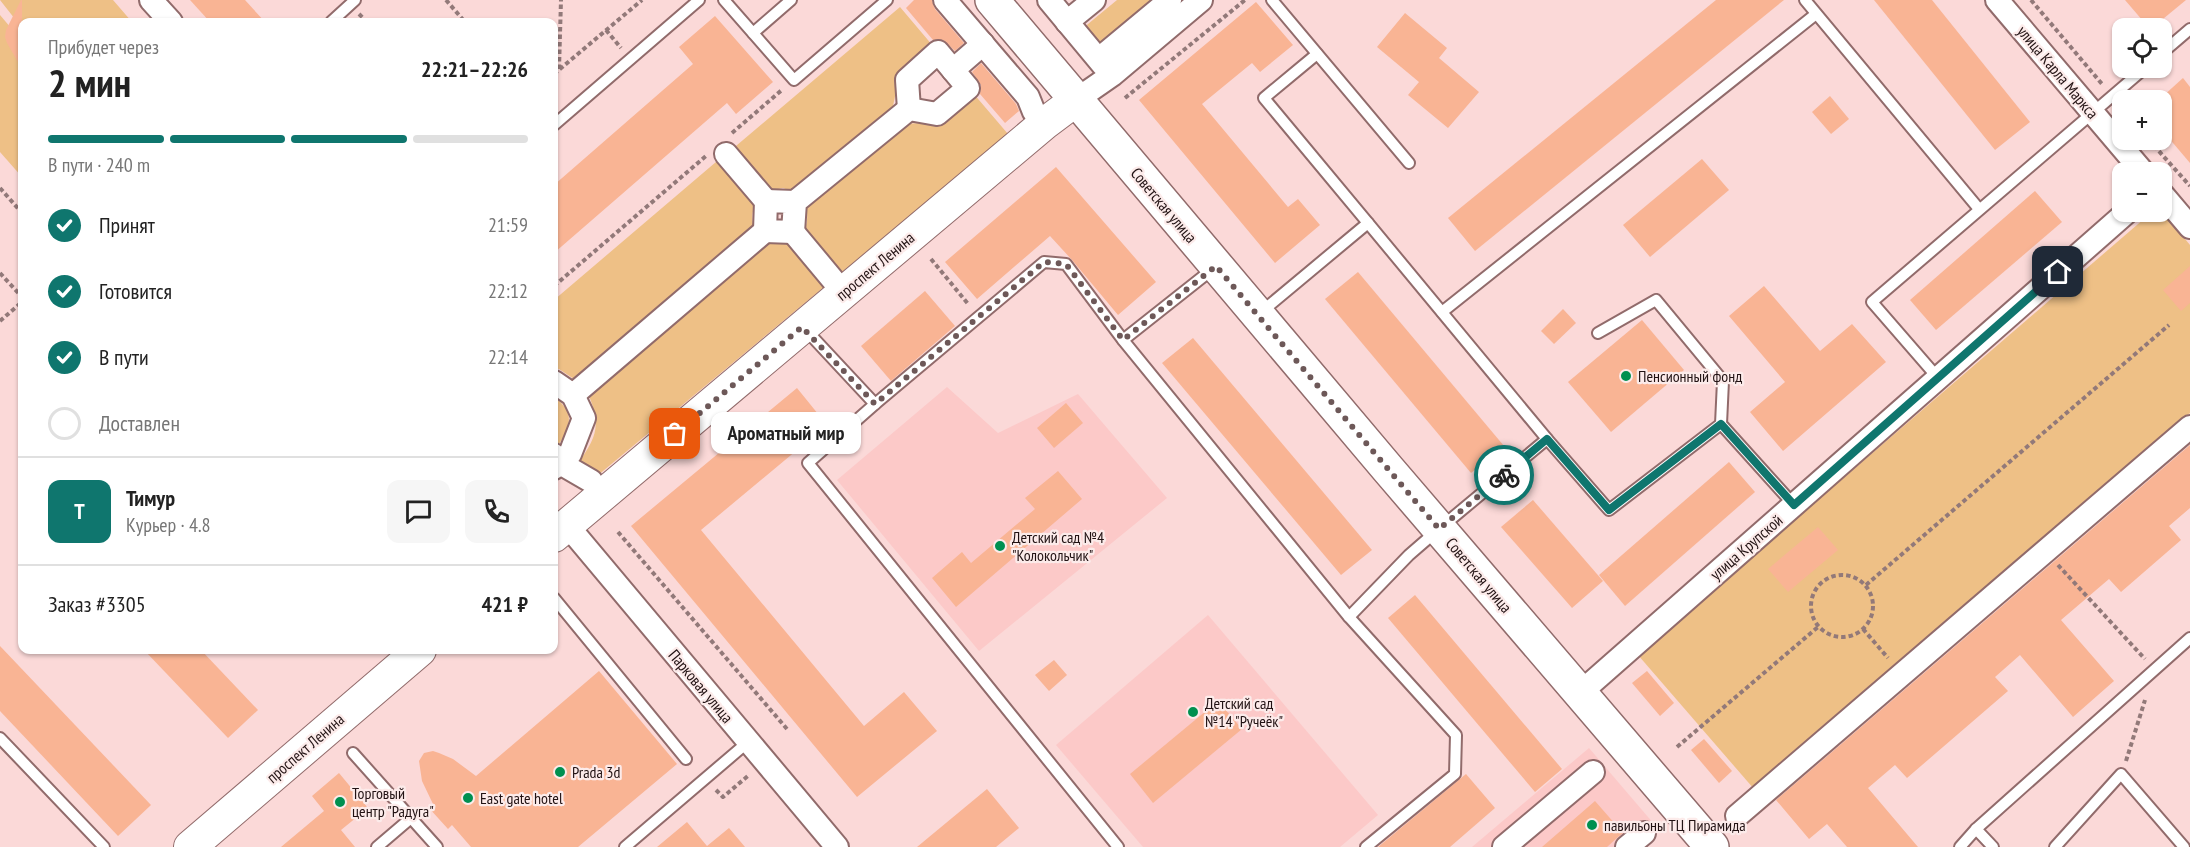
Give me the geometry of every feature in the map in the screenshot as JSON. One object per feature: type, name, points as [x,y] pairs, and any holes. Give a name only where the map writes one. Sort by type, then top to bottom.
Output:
[{"type":"main road","name":"Советская улица","points":[[992,0],[1439,529],[1712,847]]},
{"type":"main road","name":"проспект Ленина","points":[[560,531],[1044,124],[1076,100]]},
{"type":"main road","name":"проспект Ленина","points":[[190,847],[415,654]]},
{"type":"street","points":[[152,0],[168,18]]},
{"type":"street","points":[[945,0],[1028,97],[1034,112]]},
{"type":"street","points":[[1048,0],[1094,59],[1170,0]]},
{"type":"street","points":[[1067,22],[1094,0]]},
{"type":"street","name":"проспект Ленина","points":[[1076,100],[1112,75],[1201,0]]},
{"type":"street","name":"улица Карла Маркса","points":[[1997,0],[2134,162]]},
{"type":"street","points":[[953,70],[983,44]]},
{"type":"street","points":[[766,201],[795,202],[909,109],[937,114],[968,88],[938,52],[907,80],[909,109]]},
{"type":"street","points":[[721,148],[766,201],[765,231]]},
{"type":"street","points":[[795,202],[793,232],[833,280]]},
{"type":"street","points":[[2172,206],[2190,227]]},
{"type":"street","name":"улица Крупской","points":[[1580,693],[2116,222]]},
{"type":"street","points":[[573,395],[765,231],[793,232]]},
{"type":"street","points":[[558,385],[573,395],[584,418],[570,454],[558,461]]},
{"type":"street","points":[[1737,816],[2190,427]]},
{"type":"street","points":[[558,463],[591,481]]},
{"type":"street","name":"Парковая улица","points":[[560,531],[748,742],[837,847]]},
{"type":"street","points":[[1504,847],[1593,772]]},
{"type":"lane","points":[[336,18],[356,0]]},
{"type":"lane","points":[[558,122],[699,0]]},
{"type":"lane","points":[[724,0],[794,80],[886,0]]},
{"type":"lane","points":[[753,33],[791,0]]},
{"type":"lane","points":[[1272,0],[1409,163]]},
{"type":"lane","points":[[1805,0],[1979,209]]},
{"type":"lane","points":[[1442,312],[1816,14]]},
{"type":"lane","points":[[2172,44],[2190,29]]},
{"type":"lane","points":[[1317,54],[1264,98],[1547,439],[1609,510],[1721,424]]},
{"type":"lane","points":[[1938,378],[1872,302],[2133,78]]},
{"type":"lane","points":[[1258,315],[1368,223]]},
{"type":"lane","points":[[1118,847],[808,463],[1044,262],[1066,264],[1123,340],[1349,617],[1456,735],[1455,774],[1366,847]]},
{"type":"lane","points":[[1123,340],[1216,266]]},
{"type":"lane","points":[[1598,333],[1656,300],[1723,381],[1721,424],[1794,505]]},
{"type":"lane","points":[[802,327],[875,404]]},
{"type":"lane","points":[[1349,617],[1409,555],[1547,439]]},
{"type":"lane","points":[[558,603],[686,759]]},
{"type":"lane","points":[[1960,847],[1976,829],[2190,638]]},
{"type":"lane","points":[[0,738],[104,847]]},
{"type":"lane","points":[[625,847],[748,742]]},
{"type":"lane","points":[[353,753],[437,847]]},
{"type":"lane","points":[[2055,847],[2121,774],[2184,847]]},
{"type":"lane","points":[[377,847],[411,818]]},
{"type":"lane","points":[[1976,829],[1993,847]]},
{"type":"path","points":[[446,0],[462,18]]},
{"type":"path","points":[[559,70],[561,0]]},
{"type":"path","points":[[559,70],[642,0]]},
{"type":"path","points":[[1125,98],[1245,0]]},
{"type":"path","points":[[2031,0],[2111,96]]},
{"type":"path","points":[[606,30],[630,59]]},
{"type":"path","points":[[558,283],[721,148],[794,80]]},
{"type":"path","points":[[2159,150],[2190,186]]},
{"type":"path","points":[[0,188],[18,208]]},
{"type":"path","points":[[931,260],[979,317]]},
{"type":"path","points":[[0,273],[18,293]]},
{"type":"path","points":[[0,321],[18,305]]},
{"type":"path","points":[[1866,585],[2169,325]]},
{"type":"path","points":[[618,532],[787,729]]},
{"type":"path","points":[[2045,552],[2155,669],[2121,774]]},
{"type":"path","points":[[1836,574],[1852,576],[1866,585],[1873,600],[1872,616],[1863,629],[1848,637],[1832,636],[1818,627],[1811,612],[1812,596],[1821,582],[1836,574]]},
{"type":"path","points":[[1677,747],[1818,627]]},
{"type":"path","points":[[1863,629],[1902,675]]},
{"type":"path","points":[[723,797],[764,762]]},
{"type":"shaded area","points":[[0,0],[113,0],[129,18],[18,18],[18,23]]},
{"type":"shaded area","points":[[1117,0],[1160,0],[1100,50],[1082,29]]},
{"type":"shaded area","points":[[900,7],[933,46],[899,77],[892,111],[794,192],[783,188],[765,192],[730,151]]},
{"type":"shaded area","points":[[0,15],[18,36],[18,172],[0,152]]},
{"type":"shaded area","points":[[973,93],[1008,134],[836,277],[801,235],[807,221],[806,205],[903,124],[939,122]]},
{"type":"shaded area","points":[[723,156],[759,198],[753,213],[754,228],[577,381],[558,369],[558,297]]},
{"type":"shaded area","points":[[2140,222],[2171,222],[2190,245],[2190,413],[1754,789],[1638,655]]},
{"type":"shaded area","points":[[766,241],[780,244],[795,241],[830,282],[591,481],[577,465],[589,446],[595,430],[595,413],[587,391]]},
{"type":"shaded area","name":"Детский сад №4 \"Колокольчик\"","points":[[947,387],[998,433],[1078,394],[1167,498],[979,651],[837,480]]},
{"type":"shaded area","points":[[558,400],[568,413],[569,419],[567,431],[559,444]]},
{"type":"shaded area","name":"Детский сад №14 \"Ручеёк\"","points":[[1208,615],[1378,815],[1340,847],[1143,847],[1056,745]]},
{"type":"shaded area","points":[[1589,748],[1660,831],[1642,847],[1472,847]]},
{"type":"building","points":[[22,0],[22,18],[18,18],[18,62],[7,43],[6,30]]},
{"type":"building","points":[[190,0],[245,0],[261,18],[206,18]]},
{"type":"building","points":[[914,0],[932,0],[935,9],[964,43],[955,51],[943,40],[933,40],[906,8]]},
{"type":"building","points":[[1716,0],[1784,0],[1475,251],[1448,218]]},
{"type":"building","points":[[1874,0],[1932,0],[2030,122],[1995,150]]},
{"type":"building","points":[[2125,0],[2186,0],[2164,18],[2140,18]]},
{"type":"building","points":[[1256,2],[1293,45],[1260,72],[1252,63],[1202,104],[1288,207],[1298,199],[1320,225],[1275,263],[1139,100]]},
{"type":"building","points":[[1405,13],[1447,48],[1439,58],[1479,92],[1448,128],[1408,95],[1419,82],[1377,47]]},
{"type":"building","points":[[715,16],[773,82],[736,114],[727,103],[558,250],[558,182],[693,64],[679,47]]},
{"type":"building","points":[[981,63],[1016,104],[1019,111],[1005,123],[980,94],[981,85],[972,72]]},
{"type":"building","points":[[2183,78],[2190,87],[2190,163],[2172,142],[2172,90],[2170,90]]},
{"type":"building","points":[[1830,96],[1849,119],[1831,134],[1812,112]]},
{"type":"building","points":[[1702,159],[1729,190],[1650,257],[1623,225]]},
{"type":"building","points":[[1056,167],[1156,282],[1118,315],[1050,236],[977,299],[945,262]]},
{"type":"building","points":[[2035,191],[2062,222],[1936,330],[1910,300]]},
{"type":"building","points":[[2190,266],[2190,303],[2181,311],[2163,290]]},
{"type":"building","points":[[1358,272],[1504,446],[1471,473],[1325,299]]},
{"type":"building","points":[[1764,286],[1820,351],[1852,324],[1886,362],[1783,451],[1750,412],[1785,382],[1729,316]]},
{"type":"building","points":[[925,291],[955,326],[891,381],[861,346]]},
{"type":"building","points":[[1563,309],[1576,323],[1554,344],[1541,331]]},
{"type":"building","name":"Пенсионный фонд","points":[[1642,320],[1684,370],[1611,432],[1568,382]]},
{"type":"building","points":[[1193,338],[1372,550],[1341,575],[1162,363]]},
{"type":"building","points":[[797,388],[827,425],[701,530],[864,726],[904,692],[937,731],[857,797],[631,526]]},
{"type":"building","points":[[1066,403],[1083,423],[1054,448],[1037,428]]},
{"type":"building","points":[[2190,445],[2190,508],[2169,526],[2181,540],[2121,592],[2109,579],[2061,620],[2114,681],[2073,717],[2020,655],[1995,677],[2008,691],[1907,778],[1895,765],[1868,788],[1918,847],[1847,847],[1827,824],[1809,839],[1776,800]]},
{"type":"building","points":[[1729,462],[1755,492],[1625,606],[1599,575]]},
{"type":"building","points":[[1058,471],[1082,499],[956,607],[932,578],[962,552],[971,563],[1035,509],[1025,498]]},
{"type":"building","points":[[1533,500],[1603,581],[1572,608],[1501,527]]},
{"type":"building","points":[[1818,527],[1838,550],[1788,592],[1768,569]]},
{"type":"building","points":[[1415,595],[1562,769],[1535,792],[1388,618]]},
{"type":"building","points":[[0,646],[151,805],[118,836],[0,711]]},
{"type":"building","points":[[148,654],[205,654],[258,710],[228,738]]},
{"type":"building","points":[[1054,660],[1067,675],[1049,691],[1035,675]]},
{"type":"building","points":[[599,671],[677,764],[578,847],[471,847],[452,825],[448,829],[429,808],[433,804],[422,781],[419,761],[424,753],[433,751],[453,759],[476,776]]},
{"type":"building","points":[[1647,671],[1674,703],[1660,716],[1632,683]]},
{"type":"building","points":[[1218,701],[1242,729],[1153,803],[1130,774]]},
{"type":"building","points":[[1704,739],[1732,771],[1719,783],[1691,750]]},
{"type":"building","points":[[339,773],[368,808],[341,830],[355,847],[281,847],[324,811],[312,796]]},
{"type":"building","points":[[1466,774],[1495,808],[1450,847],[1378,847]]},
{"type":"building","points":[[987,789],[1019,828],[996,847],[917,847]]},
{"type":"building","name":"павильоны ТЦ Пирамида","points":[[1595,801],[1623,833],[1607,847],[1542,847]]},
{"type":"building","points":[[687,822],[707,846],[729,828],[745,847],[657,847]]},
{"type":"way so far","points":[[675,434],[802,327],[875,404],[1044,262],[1066,264],[1123,340],[1216,266],[1439,529],[1504,475]]},
{"type":"place","name":"Пенсионный фонд","points":[[1626,376]]},
{"type":"place","name":"Ароматный мир","points":[[675,434]]},
{"type":"place","name":"Детский сад №4 \"Колокольчик\"","points":[[1000,546]]},
{"type":"place","name":"Детский сад №14 \"Ручеёк\"","points":[[1193,712]]},
{"type":"place","name":"Prada 3d","points":[[560,772]]},
{"type":"place","name":"East gate hotel","points":[[468,798]]},
{"type":"place","name":"Торговый центр \"Радуга\"","points":[[340,802]]},
{"type":"place","name":"павильоны ТЦ Пирамида","points":[[1592,825]]},
{"type":"route","points":[[1504,475],[1547,439],[1609,510],[1721,424],[1794,505],[2058,272]]}]
